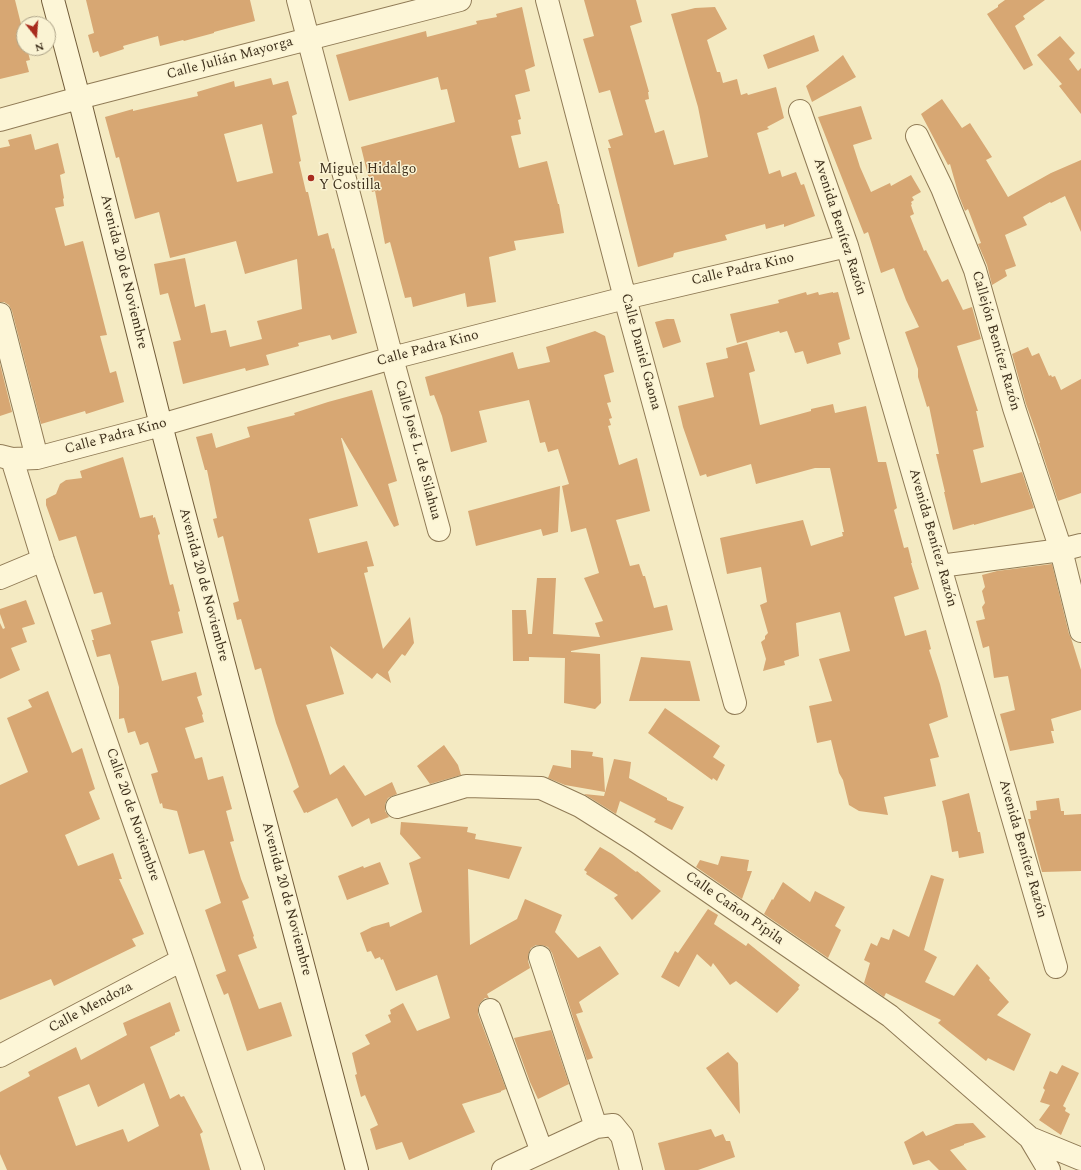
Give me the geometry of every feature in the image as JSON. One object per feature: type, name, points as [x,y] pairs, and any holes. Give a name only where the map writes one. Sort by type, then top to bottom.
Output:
[{"type":"street","name":"Avenida 20 de Noviembre","points":[[53,0],[161,425],[357,1170]]},
{"type":"street","name":"Calle José L. de Silahua","points":[[298,0],[439,530]]},
{"type":"street","name":"Calle Julián Mayorga","points":[[0,120],[79,98],[460,0]]},
{"type":"street","name":"Calle Daniel Gaona","points":[[547,0],[625,298],[735,703]]},
{"type":"street","name":"Avenida Benítez Razón","points":[[800,111],[847,246],[1056,967]]},
{"type":"street","name":"Callejón Benítez Razón","points":[[917,136],[942,188],[975,270],[1014,408],[1071,548],[1081,630]]},
{"type":"street","name":"Calle Padra Kino","points":[[6,457],[37,458],[161,425],[392,358],[625,298],[847,246]]},
{"type":"street","points":[[0,314],[37,458]]},
{"type":"street","name":"Calle 20 de Noviembre","points":[[6,457],[182,960],[253,1170]]},
{"type":"street","points":[[940,566],[1071,548]]},
{"type":"street","points":[[0,578],[43,560]]},
{"type":"street","name":"Calle Cañon Pípila","points":[[397,807],[466,786],[542,788],[580,806],[637,842],[890,1016],[1030,1138],[1049,1170]]},
{"type":"street","points":[[540,957],[604,1126],[622,1136],[631,1170]]},
{"type":"street","name":"Calle Mendoza","points":[[0,1056],[182,960]]},
{"type":"street","points":[[490,1010],[542,1152]]},
{"type":"street","points":[[503,1170],[604,1126]]},
{"type":"street","name":"Calle Cañon Pípila","points":[[1030,1138],[1081,1159]]},
{"type":"building","points":[[0,0],[15,0],[19,16],[16,16],[16,56],[29,56],[30,60],[26,61],[29,72],[0,79]]},
{"type":"building","points":[[86,0],[250,0],[255,21],[184,41],[160,46],[158,36],[123,46],[124,49],[100,57],[98,51],[93,53],[88,35],[94,33]]},
{"type":"building","points":[[584,0],[636,0],[642,22],[630,26],[649,92],[649,99],[645,100],[655,133],[664,130],[674,165],[708,157],[698,107],[671,14],[695,8],[715,7],[727,29],[707,40],[717,72],[720,72],[723,83],[737,79],[741,95],[747,93],[748,95],[776,87],[784,118],[767,127],[769,129],[757,133],[769,174],[780,170],[782,177],[796,172],[801,185],[804,184],[815,216],[784,227],[784,224],[766,229],[765,224],[725,235],[727,240],[674,253],[673,257],[638,267],[608,148],[611,148],[608,140],[623,135],[610,90],[599,93],[583,39],[594,36]]},
{"type":"building","points":[[1005,0],[1045,0],[1023,16],[1025,19],[1015,26],[1033,65],[1024,70],[987,14],[998,7],[998,5]]},
{"type":"building","points":[[522,7],[535,66],[525,70],[530,91],[515,95],[521,119],[518,120],[521,134],[511,136],[519,168],[547,161],[559,204],[564,233],[514,241],[516,250],[489,257],[496,302],[467,307],[465,293],[413,307],[411,297],[405,298],[390,242],[385,244],[375,191],[372,192],[361,147],[455,122],[447,89],[441,90],[438,77],[349,101],[336,55],[426,31],[427,37],[477,24],[476,21],[497,17],[496,14]]},
{"type":"building","points":[[814,35],[819,51],[768,69],[763,55]]},
{"type":"building","points":[[1060,36],[1075,53],[1069,59],[1078,71],[1081,68],[1081,114],[1059,86],[1062,84],[1037,55]]},
{"type":"building","points":[[843,55],[856,77],[812,102],[806,86]]},
{"type":"building","points":[[271,78],[273,85],[288,81],[297,114],[292,116],[301,161],[299,162],[306,192],[308,192],[318,236],[328,233],[332,249],[334,248],[357,333],[332,340],[330,335],[298,343],[299,346],[266,355],[269,365],[246,371],[245,368],[183,384],[173,342],[181,340],[168,293],[160,295],[154,264],[185,258],[195,307],[205,304],[211,333],[226,330],[230,347],[262,339],[257,321],[302,309],[297,259],[245,274],[236,241],[170,258],[159,212],[135,219],[119,157],[116,158],[105,117],[133,109],[133,111],[198,96],[197,92],[234,81],[235,87]],"holes":[[[262,124],[273,173],[237,182],[224,134]]]},
{"type":"building","points":[[942,99],[962,128],[970,123],[992,157],[986,160],[1008,197],[1051,173],[1081,160],[1081,232],[1065,196],[1051,203],[1050,202],[1023,217],[1027,225],[1005,235],[1016,266],[1005,270],[1007,276],[992,285],[987,265],[978,244],[981,243],[968,209],[965,211],[959,196],[950,164],[948,165],[921,114]]},
{"type":"building","points":[[861,106],[872,139],[853,145],[860,167],[871,192],[890,183],[891,186],[911,175],[921,192],[912,197],[914,200],[911,202],[911,205],[914,214],[910,216],[924,251],[926,250],[942,282],[948,279],[963,310],[972,307],[981,339],[957,346],[978,411],[976,411],[984,447],[973,450],[981,483],[1022,472],[1034,508],[953,530],[936,454],[939,454],[929,406],[927,407],[918,377],[918,369],[905,332],[919,327],[906,300],[894,268],[881,273],[868,232],[864,234],[818,117]]},
{"type":"building","points":[[31,134],[35,150],[58,143],[65,173],[60,175],[64,206],[55,208],[65,246],[83,241],[107,335],[100,336],[110,373],[116,371],[124,402],[86,414],[85,411],[41,424],[12,311],[9,305],[4,302],[0,302],[0,148],[10,146],[8,140]]},
{"type":"building","points":[[806,292],[807,295],[818,292],[819,295],[838,292],[850,339],[838,343],[841,354],[807,364],[803,351],[795,353],[787,331],[780,333],[779,331],[737,343],[730,314],[779,303],[778,300]]},
{"type":"building","points":[[674,319],[681,342],[663,348],[655,322]]},
{"type":"building","points":[[595,331],[605,336],[614,372],[604,375],[611,402],[607,403],[612,418],[609,419],[611,425],[608,426],[619,465],[637,458],[650,511],[616,520],[630,566],[639,564],[643,576],[645,576],[654,608],[667,605],[673,630],[571,651],[600,654],[601,703],[595,709],[564,703],[565,658],[529,657],[529,661],[513,661],[512,610],[526,610],[528,634],[532,634],[537,578],[556,578],[553,634],[600,637],[595,623],[603,621],[584,578],[599,573],[586,528],[571,532],[562,486],[569,484],[558,449],[548,452],[545,442],[540,443],[529,400],[479,411],[487,442],[451,452],[442,416],[434,395],[430,396],[425,377],[513,352],[518,369],[550,362],[546,347]]},
{"type":"building","points":[[747,342],[755,371],[749,373],[760,425],[811,411],[811,409],[833,404],[835,413],[866,406],[878,462],[886,462],[897,508],[894,510],[904,548],[908,547],[919,589],[894,597],[905,636],[926,630],[931,649],[929,650],[940,684],[948,717],[929,724],[939,757],[930,759],[936,786],[884,797],[888,815],[859,811],[849,805],[831,740],[817,743],[809,706],[832,701],[819,659],[850,651],[840,612],[796,623],[799,656],[784,661],[785,665],[763,671],[766,659],[761,642],[765,639],[765,636],[768,633],[760,605],[767,602],[761,567],[727,574],[720,538],[803,520],[811,546],[843,536],[842,532],[844,532],[830,468],[815,468],[756,484],[751,464],[707,477],[706,474],[700,476],[683,427],[678,406],[714,397],[706,363],[728,358],[726,348]]},
{"type":"building","points":[[1028,347],[1032,356],[1039,353],[1049,376],[1055,376],[1061,390],[1081,379],[1081,493],[1058,501],[1026,404],[1012,354]]},
{"type":"building","points":[[0,364],[12,412],[0,416]]},
{"type":"building","points":[[372,390],[397,481],[388,484],[399,525],[394,527],[342,438],[358,506],[309,519],[318,553],[367,541],[374,566],[367,567],[368,572],[364,573],[383,649],[410,617],[414,643],[405,656],[402,654],[388,672],[391,683],[377,673],[372,679],[330,646],[344,694],[306,705],[330,775],[344,765],[365,796],[392,782],[397,794],[388,798],[385,804],[385,811],[389,817],[371,824],[369,818],[352,827],[337,798],[307,813],[304,813],[293,791],[299,787],[276,723],[261,668],[255,670],[241,619],[237,620],[233,603],[239,601],[223,536],[218,538],[213,519],[217,518],[207,470],[205,470],[196,437],[212,433],[216,448],[250,437],[247,427],[295,415],[294,413]]},
{"type":"building","points":[[123,457],[140,518],[153,515],[153,518],[155,517],[160,534],[158,537],[170,585],[173,584],[180,611],[178,612],[183,633],[151,641],[162,681],[196,672],[202,695],[197,697],[204,722],[185,728],[195,759],[202,757],[208,780],[223,776],[232,809],[226,811],[234,841],[230,842],[241,879],[249,898],[242,901],[257,948],[238,955],[259,1009],[281,1002],[292,1036],[247,1051],[228,993],[224,995],[216,975],[226,971],[205,910],[221,903],[204,850],[189,854],[177,811],[163,808],[162,803],[160,804],[151,774],[158,772],[148,742],[140,745],[135,731],[128,733],[124,718],[119,719],[119,687],[110,654],[97,657],[92,640],[94,640],[91,630],[111,624],[102,592],[94,594],[76,536],[59,541],[46,505],[46,499],[56,494],[60,484],[66,480],[82,478],[80,471]]},
{"type":"building","points":[[560,486],[558,532],[543,536],[541,529],[476,546],[468,511]]},
{"type":"building","points":[[1052,564],[1069,634],[1081,670],[1081,710],[1051,719],[1054,731],[1051,731],[1054,743],[1010,751],[1000,714],[1015,710],[1008,676],[994,678],[989,646],[983,648],[976,621],[985,619],[982,607],[985,603],[982,591],[985,587],[982,575],[997,571]]},
{"type":"building","points":[[26,600],[35,624],[22,628],[27,642],[11,648],[20,670],[0,679],[0,623],[3,629],[5,628],[0,614],[0,609]]},
{"type":"building","points":[[641,657],[690,661],[700,701],[629,701]]},
{"type":"building","points":[[48,691],[72,753],[82,748],[95,789],[89,792],[100,819],[65,835],[78,866],[113,853],[122,879],[119,879],[144,934],[132,939],[136,946],[54,986],[51,979],[0,1000],[0,785],[28,772],[7,718],[32,707],[28,700]]},
{"type":"building","points":[[665,708],[720,746],[713,757],[725,765],[717,781],[713,778],[712,780],[648,733]]},
{"type":"building","points":[[444,745],[458,765],[461,775],[430,784],[417,766]]},
{"type":"building","points":[[571,750],[593,752],[592,756],[603,758],[605,792],[565,785],[548,778],[553,765],[571,768]]},
{"type":"building","points":[[614,759],[631,762],[629,778],[667,798],[667,800],[684,807],[672,830],[654,822],[656,819],[620,801],[616,814],[584,794],[604,796]]},
{"type":"building","points":[[969,793],[978,832],[980,832],[984,853],[959,858],[958,851],[952,852],[942,801]]},
{"type":"building","points":[[1059,798],[1061,811],[1064,811],[1064,815],[1081,814],[1081,871],[1042,872],[1028,819],[1031,819],[1030,811],[1037,810],[1036,801]]},
{"type":"building","points":[[401,822],[468,827],[467,832],[476,834],[475,839],[522,847],[509,879],[468,869],[470,945],[517,919],[525,899],[562,915],[555,932],[578,958],[600,946],[619,974],[579,1002],[583,1012],[576,1014],[593,1058],[587,1060],[552,953],[548,947],[542,945],[536,945],[531,948],[528,955],[530,968],[487,994],[489,998],[485,998],[478,1007],[478,1014],[506,1089],[501,1092],[462,1104],[475,1132],[409,1160],[402,1142],[376,1150],[370,1129],[378,1125],[365,1095],[361,1097],[355,1075],[357,1074],[352,1053],[370,1044],[365,1035],[391,1022],[388,1015],[391,1014],[390,1010],[403,1003],[417,1031],[450,1018],[437,975],[396,991],[383,959],[381,960],[380,957],[375,959],[371,951],[367,952],[360,933],[372,927],[389,922],[390,927],[422,912],[409,863],[421,858],[400,834]]},
{"type":"building","points":[[600,847],[636,872],[637,871],[661,891],[632,920],[614,898],[618,895],[586,874],[587,872],[584,870]]},
{"type":"building","points":[[721,856],[749,860],[747,871],[752,871],[742,899],[696,867],[700,860],[718,865]]},
{"type":"building","points":[[380,862],[389,884],[347,900],[338,876],[363,866],[364,868]]},
{"type":"building","points":[[931,875],[944,879],[924,950],[937,957],[925,982],[954,996],[977,964],[1009,1002],[997,1015],[1031,1034],[1014,1071],[988,1058],[986,1061],[938,1023],[941,1020],[886,993],[884,997],[864,983],[870,963],[864,960],[871,943],[877,946],[881,937],[889,940],[893,929],[909,937]]},
{"type":"building","points":[[783,882],[810,902],[815,891],[845,907],[835,926],[841,930],[828,958],[764,914]]},
{"type":"building","points":[[708,909],[718,915],[714,924],[746,946],[748,943],[800,985],[798,988],[799,989],[777,1013],[736,981],[730,985],[713,963],[711,967],[697,954],[679,987],[661,977],[675,951],[678,953]]},
{"type":"building","points":[[170,1002],[180,1031],[150,1047],[170,1099],[179,1094],[181,1097],[184,1096],[203,1132],[200,1134],[210,1170],[7,1170],[0,1154],[0,1092],[30,1076],[28,1072],[76,1047],[81,1060],[127,1035],[123,1023]],"holes":[[[144,1083],[159,1126],[128,1142],[123,1129],[76,1146],[58,1097],[89,1084],[98,1107]]]},
{"type":"building","points":[[551,1030],[569,1084],[538,1099],[530,1082],[514,1038]]},
{"type":"building","points":[[728,1052],[738,1063],[740,1114],[706,1068]]},
{"type":"building","points":[[1062,1065],[1079,1073],[1063,1106],[1066,1108],[1065,1111],[1070,1114],[1061,1135],[1039,1120],[1050,1105],[1040,1102],[1045,1090],[1043,1088],[1050,1071],[1057,1074]]},
{"type":"building","points":[[973,1123],[986,1137],[950,1150],[967,1170],[939,1170],[929,1160],[913,1165],[904,1142],[923,1131],[926,1136],[956,1124]]},
{"type":"building","points":[[711,1129],[715,1137],[723,1134],[726,1141],[730,1141],[735,1157],[698,1170],[665,1170],[658,1143]]},
{"type":"place","name":"Miguel Hidalgo Y Costilla","points":[[311,178]]}]
